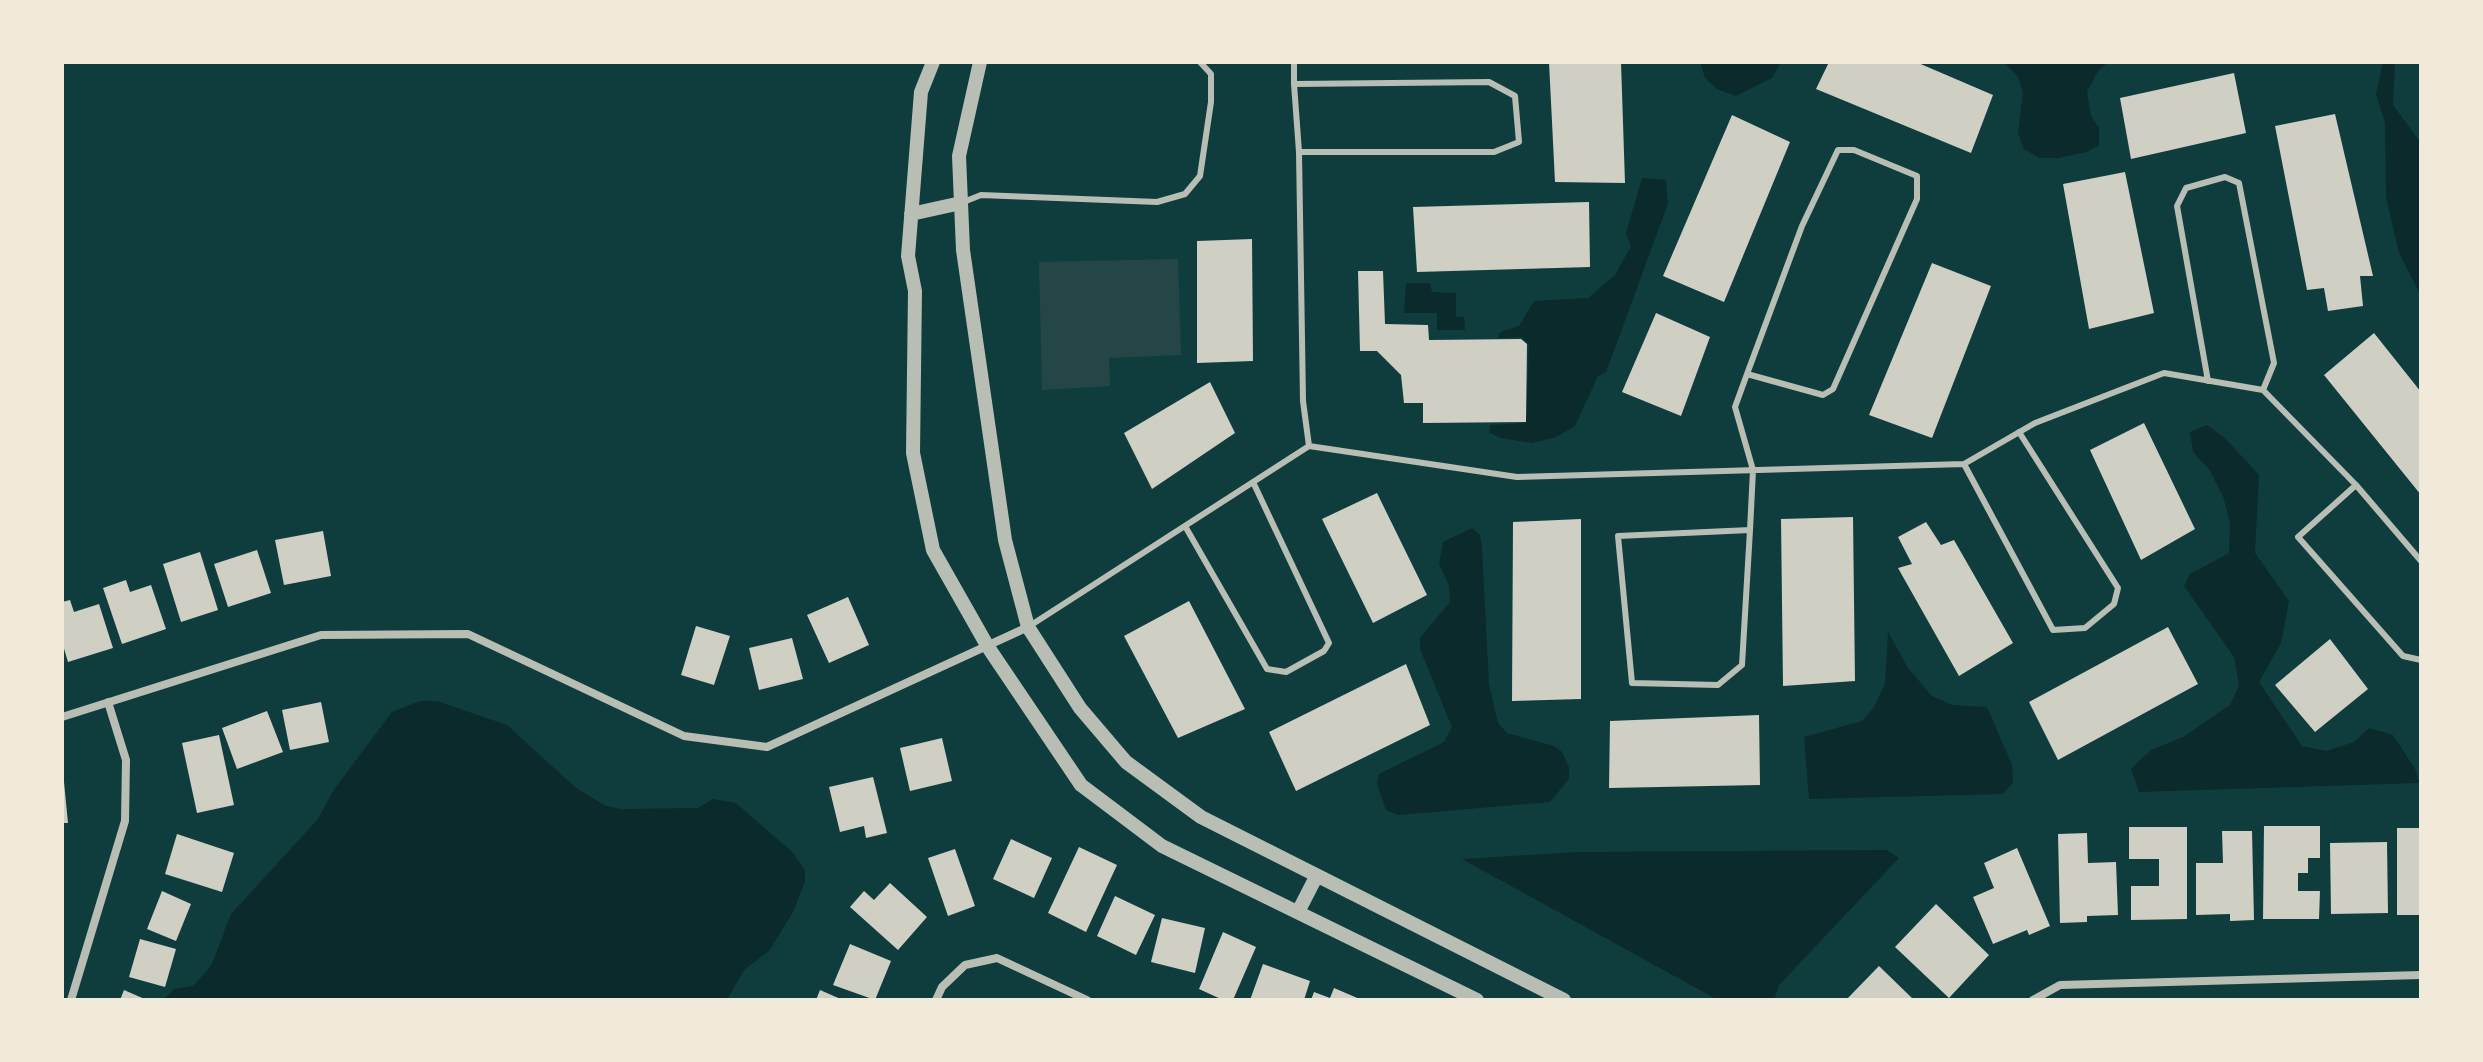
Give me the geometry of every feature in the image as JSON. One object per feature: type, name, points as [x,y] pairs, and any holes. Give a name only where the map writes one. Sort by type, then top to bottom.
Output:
[{"type":"street","points":[[933,62],[921,92],[908,256],[915,291],[913,453],[933,550],[988,647],[1081,785],[1162,846],[1477,1000]]},
{"type":"street","points":[[980,62],[959,156],[963,250],[1005,540],[1028,627],[1080,708],[1126,762],[1201,817],[1564,1000]]},
{"type":"street","points":[[911,214],[961,203]]},
{"type":"street","points":[[62,717],[321,635],[468,634],[684,736],[767,747],[1028,627]]},
{"type":"street","points":[[71,1000],[125,821],[126,760],[108,702]]},
{"type":"street","points":[[1298,912],[1316,877]]},
{"type":"street","points":[[936,1000],[942,987],[965,965],[997,958],[1087,1000]]},
{"type":"street","points":[[2033,1000],[2060,985],[2421,975]]},
{"type":"lane","points":[[961,203],[981,195],[1157,202],[1185,194],[1200,176],[1211,102],[1211,74],[1200,62]]},
{"type":"lane","points":[[1294,62],[1299,152],[1303,401],[1309,446]]},
{"type":"lane","points":[[1294,84],[1489,82],[1515,96],[1519,142],[1494,152],[1299,152]]},
{"type":"lane","points":[[1747,374],[1823,395],[1833,389],[1917,199],[1917,176],[1854,150],[1838,150],[1802,226],[1747,374],[1735,407],[1753,470],[1750,530],[1742,665],[1718,685],[1632,683],[1618,536],[1750,530]]},
{"type":"lane","points":[[2208,381],[2177,206],[2186,188],[2225,177],[2239,183],[2274,363],[2263,390]]},
{"type":"lane","points":[[1028,627],[1309,446],[1517,477],[1964,464],[2019,432],[2164,373],[2263,390],[2356,485],[2421,561]]},
{"type":"lane","points":[[1964,464],[2053,630],[2085,628],[2114,604],[2118,588],[2019,432]]},
{"type":"lane","points":[[1185,526],[1267,669],[1286,672],[1324,651],[1329,643],[1253,482]]},
{"type":"lane","points":[[2356,485],[2298,537],[2403,656],[2421,660]]},
{"type":"shaded area","points":[[1700,62],[1781,62],[1772,78],[1736,96],[1717,89],[1705,78]]},
{"type":"shaded area","points":[[2004,62],[2108,62],[2098,71],[2087,92],[2091,116],[2099,128],[2099,145],[2087,152],[2058,158],[2040,158],[2024,149],[2018,133],[2023,92],[2018,77]]},
{"type":"shaded area","points":[[2383,62],[2395,62],[2393,105],[2421,143],[2421,296],[2399,253],[2386,197],[2385,123],[2376,94]]},
{"type":"shaded area","points":[[1642,178],[1666,180],[1668,204],[1606,372],[1598,376],[1575,426],[1556,437],[1532,443],[1500,438],[1489,432],[1490,425],[1526,423],[1529,345],[1522,337],[1498,338],[1500,332],[1519,326],[1534,301],[1588,298],[1615,275],[1631,246],[1626,233]]},
{"type":"shaded area","points":[[1178,259],[1181,355],[1109,358],[1110,386],[1042,390],[1039,262]]},
{"type":"shaded area","points":[[1406,283],[1430,283],[1432,292],[1456,293],[1456,317],[1464,317],[1465,330],[1437,330],[1437,313],[1404,313]]},
{"type":"shaded area","points":[[2207,425],[2225,438],[2259,475],[2255,553],[2289,601],[2281,643],[2259,682],[2302,746],[2326,751],[2354,742],[2369,728],[2393,735],[2415,769],[2419,783],[2139,792],[2131,769],[2151,750],[2183,737],[2230,705],[2239,686],[2234,657],[2184,586],[2190,574],[2229,553],[2230,523],[2223,496],[2209,469],[2193,452],[2190,432]]},
{"type":"shaded area","points":[[1472,528],[1480,535],[1482,548],[1489,684],[1498,723],[1507,733],[1554,746],[1562,752],[1569,767],[1569,779],[1550,802],[1398,815],[1386,810],[1377,784],[1379,774],[1444,742],[1452,727],[1420,649],[1420,638],[1450,602],[1449,586],[1439,564],[1443,542]]},
{"type":"shaded area","points":[[1888,632],[1908,668],[1932,696],[1952,705],[1987,707],[2012,765],[2013,783],[2003,794],[1809,799],[1804,737],[1862,721],[1874,707],[1885,684]]},
{"type":"shaded area","points":[[420,701],[437,701],[507,725],[576,788],[604,805],[620,809],[698,808],[713,799],[736,803],[792,852],[805,870],[805,882],[793,912],[769,951],[744,970],[727,1000],[163,1000],[174,989],[193,986],[211,966],[231,914],[318,819],[333,791],[392,712]]},
{"type":"shaded area","points":[[1887,850],[1899,858],[1779,985],[1774,1000],[1718,1000],[1462,859],[1578,852]]},
{"type":"building","points":[[1549,62],[1621,62],[1625,183],[1555,182]]},
{"type":"building","points":[[1829,62],[1916,62],[1993,95],[1971,153],[1816,89]]},
{"type":"building","points":[[2234,73],[2246,133],[2131,159],[2120,98]]},
{"type":"building","points":[[2335,114],[2373,276],[2360,276],[2363,306],[2328,311],[2324,288],[2307,290],[2275,126]]},
{"type":"building","points":[[1732,115],[1790,142],[1724,302],[1663,276]]},
{"type":"building","points":[[2125,172],[2154,313],[2089,329],[2063,184]]},
{"type":"building","points":[[1589,202],[1590,267],[1417,272],[1413,207]]},
{"type":"building","points":[[1252,239],[1253,361],[1197,363],[1197,241]]},
{"type":"building","points":[[1932,263],[1991,286],[1932,438],[1869,415]]},
{"type":"building","points":[[1358,271],[1383,271],[1385,324],[1428,325],[1429,340],[1521,339],[1527,344],[1526,422],[1423,423],[1423,403],[1404,403],[1401,375],[1377,351],[1360,351]]},
{"type":"building","points":[[1656,313],[1710,337],[1681,416],[1622,392]]},
{"type":"building","points":[[2374,333],[2421,392],[2421,495],[2324,375]]},
{"type":"building","points":[[1210,382],[1235,433],[1152,489],[1124,433]]},
{"type":"building","points":[[2144,423],[2195,529],[2141,560],[2090,450]]},
{"type":"building","points":[[1377,493],[1427,595],[1373,623],[1322,519]]},
{"type":"building","points":[[1853,517],[1855,681],[1783,686],[1781,519]]},
{"type":"building","points":[[1581,519],[1581,699],[1512,701],[1513,522]]},
{"type":"building","points":[[1926,522],[1941,545],[1954,540],[2013,643],[1959,676],[1898,568],[1912,564],[1898,537]]},
{"type":"building","points":[[323,531],[331,576],[284,585],[275,540]]},
{"type":"building","points":[[257,550],[271,593],[228,607],[214,564]]},
{"type":"building","points":[[200,552],[218,610],[181,622],[163,564]]},
{"type":"building","points":[[126,580],[130,592],[151,585],[166,629],[122,644],[103,588]]},
{"type":"building","points":[[848,597],[869,645],[829,663],[807,615]]},
{"type":"building","points":[[70,600],[74,612],[99,604],[113,648],[68,662],[62,642],[62,602]]},
{"type":"building","points":[[1189,601],[1245,709],[1178,738],[1124,636]]},
{"type":"building","points":[[696,626],[730,636],[714,685],[681,675]]},
{"type":"building","points":[[2168,627],[2198,684],[2058,760],[2029,702]]},
{"type":"building","points":[[792,638],[803,679],[759,690],[749,648]]},
{"type":"building","points":[[2330,639],[2368,689],[2315,732],[2275,685]]},
{"type":"building","points":[[1406,664],[1430,725],[1296,791],[1269,732]]},
{"type":"building","points":[[321,702],[329,742],[290,750],[282,710]]},
{"type":"building","points":[[267,711],[283,752],[237,769],[222,728]]},
{"type":"building","points":[[1759,715],[1760,785],[1609,788],[1610,721]]},
{"type":"building","points":[[219,735],[234,805],[197,813],[182,743]]},
{"type":"building","points":[[942,738],[952,781],[910,791],[900,748]]},
{"type":"building","points":[[873,777],[887,833],[866,838],[864,826],[840,832],[829,787]]},
{"type":"building","points":[[64,782],[68,823],[62,823]]},
{"type":"building","points":[[2264,826],[2320,826],[2320,858],[2308,858],[2308,873],[2298,873],[2298,891],[2320,891],[2319,919],[2263,919]]},
{"type":"building","points":[[2129,827],[2187,827],[2187,919],[2131,920],[2131,886],[2159,886],[2159,859],[2129,859]]},
{"type":"building","points":[[2397,828],[2421,828],[2421,915],[2397,915]]},
{"type":"building","points":[[2222,831],[2252,831],[2254,920],[2230,921],[2230,914],[2196,915],[2196,863],[2223,863]]},
{"type":"building","points":[[2087,833],[2088,863],[2116,862],[2118,915],[2087,916],[2087,922],[2060,923],[2058,834]]},
{"type":"building","points":[[177,834],[234,853],[222,892],[165,874]]},
{"type":"building","points":[[1011,839],[1052,858],[1034,898],[993,879]]},
{"type":"building","points":[[2387,842],[2388,913],[2331,914],[2330,843]]},
{"type":"building","points":[[1079,847],[1117,865],[1086,932],[1048,913]]},
{"type":"building","points":[[2017,848],[2050,926],[2029,935],[2027,930],[1993,944],[1973,897],[1994,888],[1984,863]]},
{"type":"building","points":[[955,849],[975,906],[948,916],[928,858]]},
{"type":"building","points":[[890,883],[927,917],[898,950],[850,907],[864,891],[874,900]]},
{"type":"building","points":[[162,891],[191,904],[176,941],[147,929]]},
{"type":"building","points":[[1115,896],[1155,915],[1136,955],[1097,936]]},
{"type":"building","points":[[1936,904],[1989,955],[1949,998],[1895,947]]},
{"type":"building","points":[[1162,918],[1205,928],[1195,973],[1151,962]]},
{"type":"building","points":[[1223,932],[1256,947],[1233,1000],[1223,1000],[1199,989]]},
{"type":"building","points":[[140,939],[176,949],[165,987],[129,977]]},
{"type":"building","points":[[850,944],[891,961],[875,1000],[833,985]]},
{"type":"building","points":[[1263,964],[1310,981],[1304,1000],[1250,1000]]},
{"type":"building","points":[[1879,966],[1914,1000],[1846,1000]]},
{"type":"building","points":[[1334,988],[1362,1000],[1311,1000],[1314,992],[1330,998]]},
{"type":"building","points":[[124,990],[147,1000],[120,1000]]},
{"type":"building","points":[[820,990],[843,1000],[816,1000]]}]
